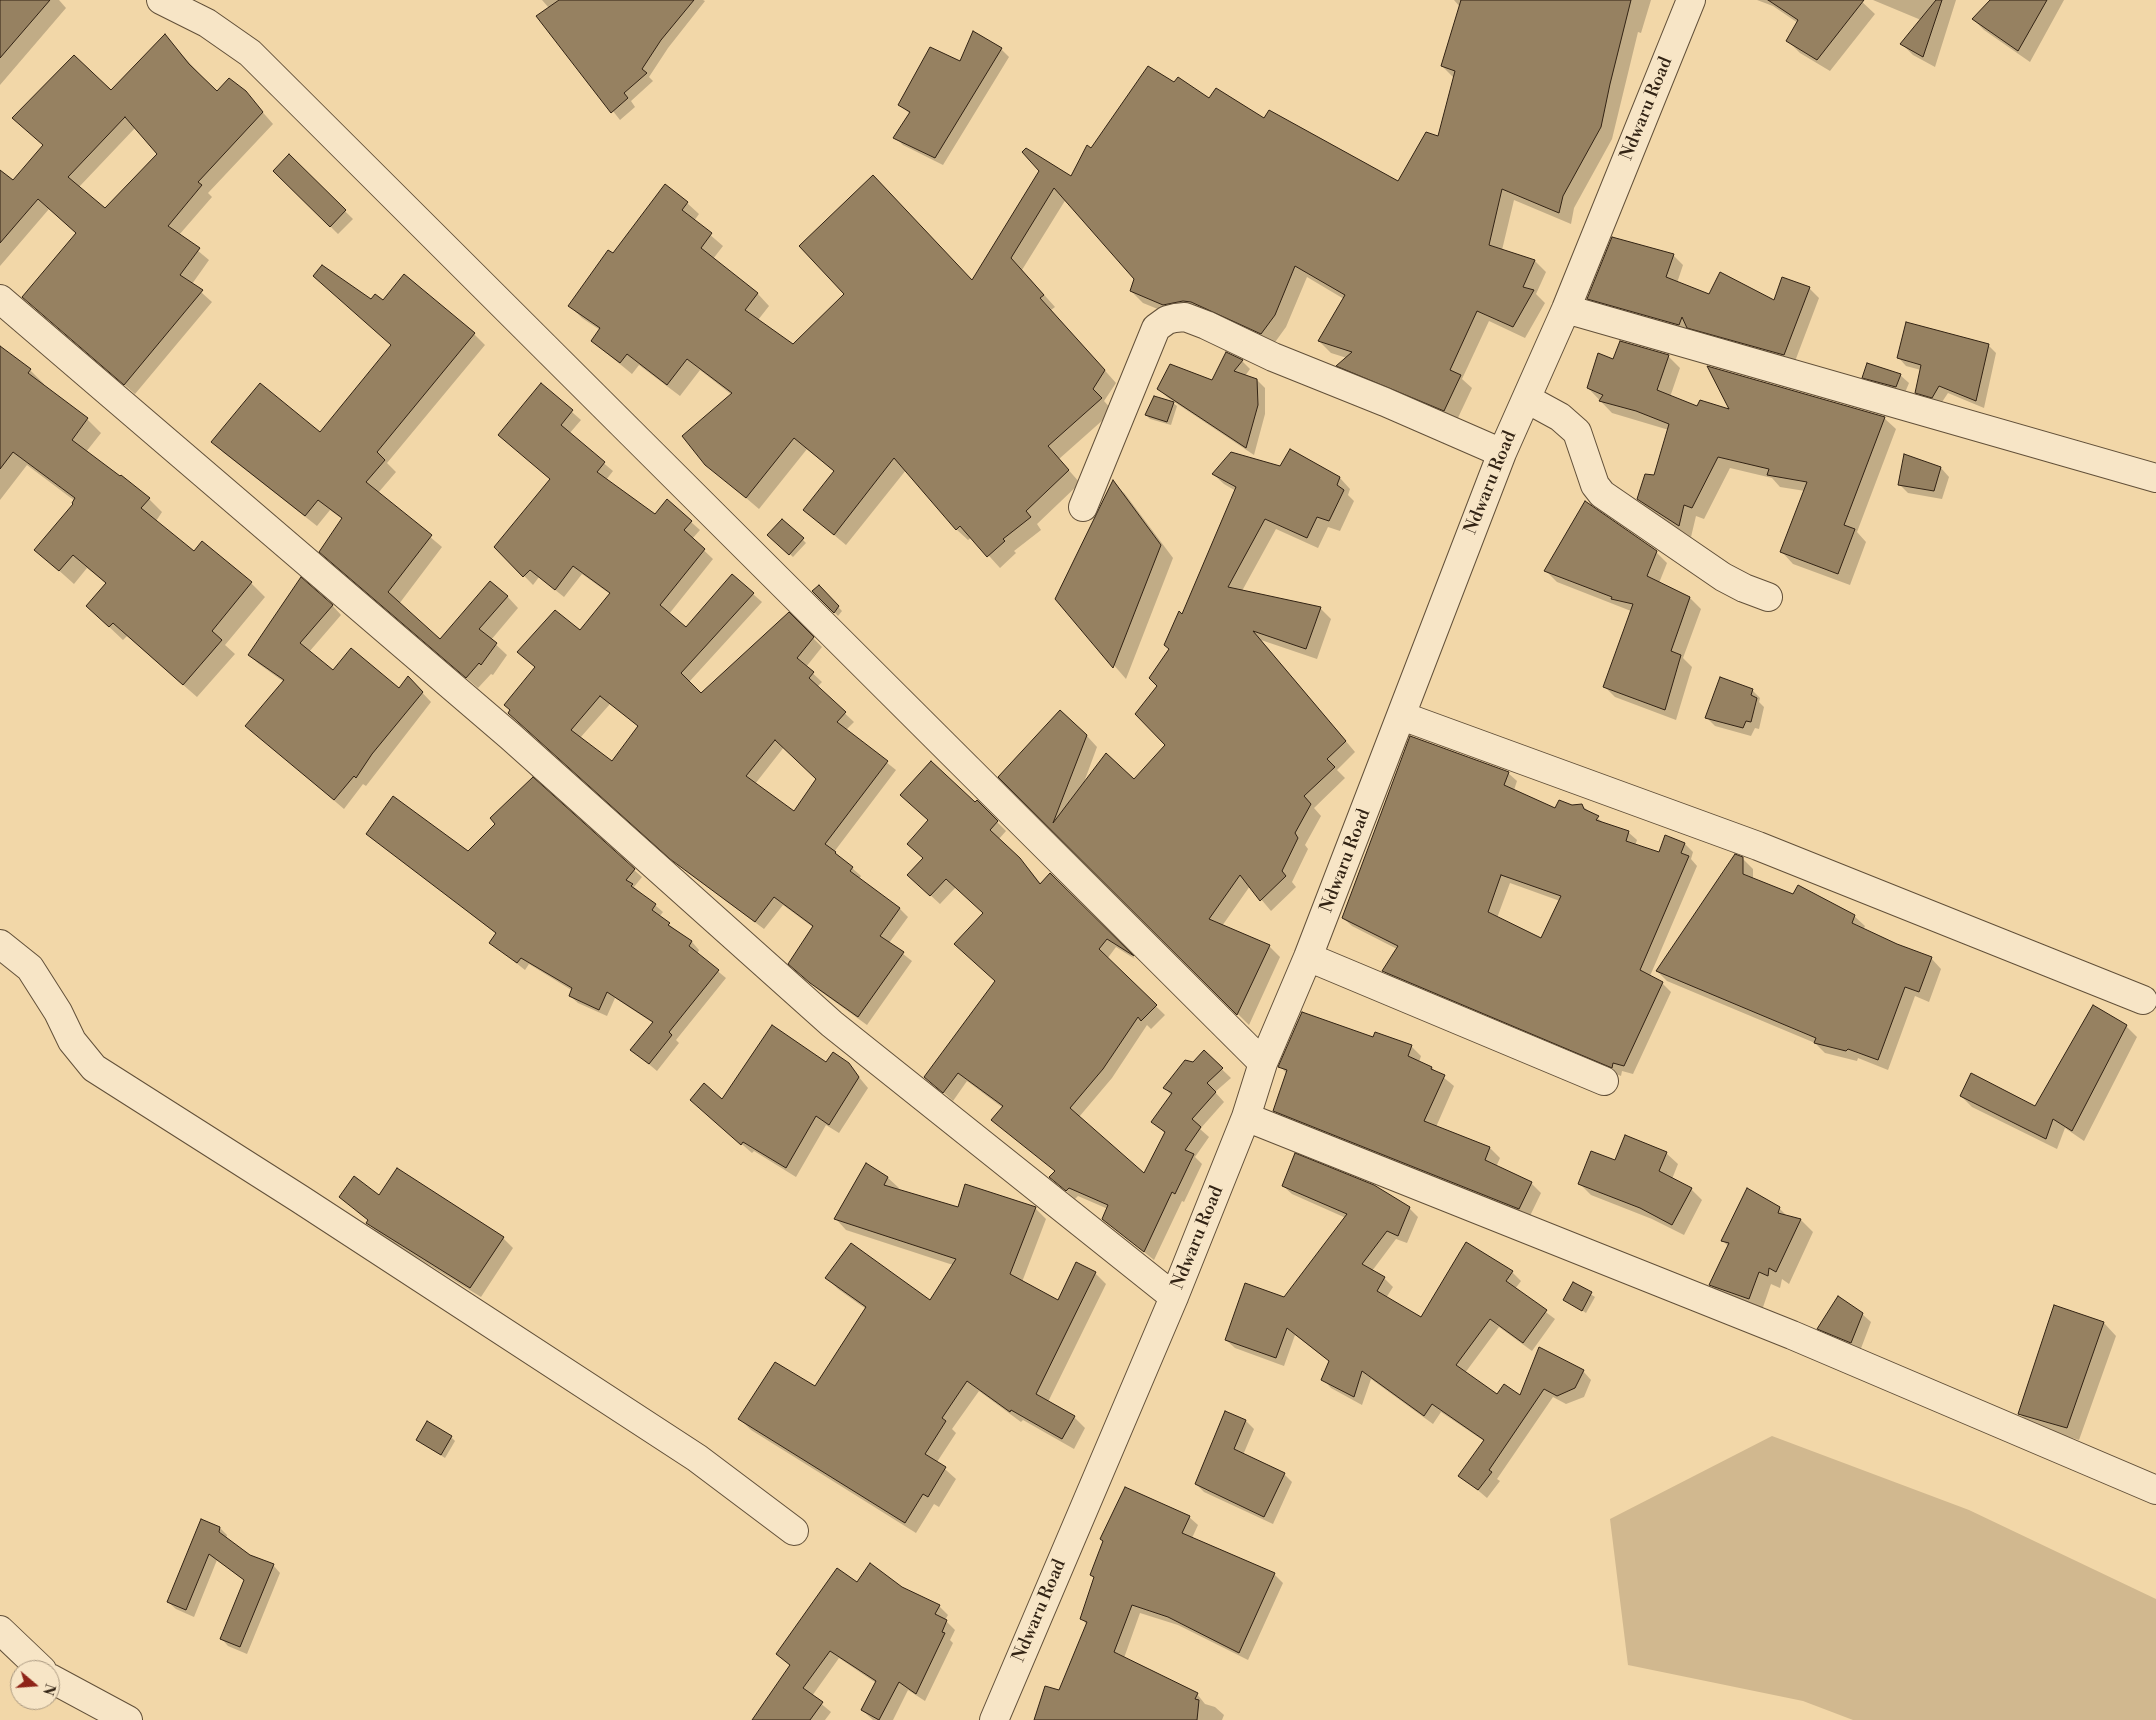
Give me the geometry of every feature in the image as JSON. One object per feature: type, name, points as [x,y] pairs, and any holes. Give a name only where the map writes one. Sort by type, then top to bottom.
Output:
[{"type":"street","points":[[161,0],[207,23],[250,53],[1263,1063]]},
{"type":"street","name":"Ndwaru Road","points":[[994,1720],[1174,1297],[1246,1117],[1263,1063],[1308,957],[1402,716],[1502,453],[1566,309],[1691,0]]},
{"type":"street","points":[[0,299],[510,736],[832,1024],[1174,1297]]},
{"type":"street","points":[[1566,309],[2156,478]]},
{"type":"street","points":[[1083,507],[1156,328],[1167,320],[1175,318],[1185,317],[1206,325],[1273,357],[1385,402],[1502,453]]},
{"type":"street","points":[[1527,399],[1560,417],[1577,432],[1595,485],[1602,494],[1723,577],[1744,588],[1768,597]]},
{"type":"street","points":[[1402,716],[1758,846],[2143,1000]]},
{"type":"street","points":[[0,944],[30,968],[58,1012],[72,1041],[94,1068],[300,1199],[697,1458],[794,1531]]},
{"type":"street","points":[[1308,957],[1604,1081]]},
{"type":"street","points":[[1246,1117],[1792,1335],[2156,1490]]},
{"type":"street","points":[[0,1630],[32,1660]]},
{"type":"street","points":[[60,1683],[128,1720]]},
{"type":"shaded area","points":[[1772,1436],[1969,1510],[2156,1599],[2156,1720],[1853,1720],[1803,1701],[1628,1665],[1610,1519]]},
{"type":"building","points":[[0,0],[50,0],[0,58]]},
{"type":"building","points":[[559,0],[694,0],[661,40],[642,69],[647,73],[624,93],[628,98],[611,113],[536,16]]},
{"type":"building","points":[[1461,0],[1631,0],[1601,127],[1563,196],[1559,213],[1502,189],[1489,245],[1535,260],[1523,287],[1534,290],[1513,327],[1477,311],[1450,370],[1461,375],[1444,411],[1336,366],[1352,352],[1318,341],[1345,295],[1295,266],[1275,315],[1261,334],[1191,302],[1183,301],[1163,305],[1130,291],[1134,279],[1054,188],[1011,258],[1044,295],[1040,298],[1105,370],[1093,389],[1102,398],[1048,446],[1069,470],[1026,511],[1031,517],[1003,539],[1005,541],[987,557],[960,526],[956,530],[894,458],[834,535],[803,510],[834,471],[794,438],[746,498],[705,465],[682,436],[732,393],[687,359],[667,385],[627,354],[620,363],[591,341],[600,328],[568,306],[608,250],[613,253],[665,184],[688,202],[682,210],[712,233],[701,248],[758,293],[745,310],[793,344],[844,294],[799,246],[873,175],[972,280],[1039,171],[1022,152],[1026,148],[1071,176],[1087,145],[1091,148],[1148,66],[1174,82],[1178,77],[1209,98],[1216,88],[1264,118],[1269,110],[1398,181],[1426,132],[1438,136],[1455,71],[1441,66]]},
{"type":"building","points":[[1768,0],[1864,0],[1817,60],[1786,41],[1798,20]]},
{"type":"building","points":[[1936,0],[1942,0],[1923,57],[1900,44]]},
{"type":"building","points":[[1990,0],[2047,0],[2018,51],[1972,19]]},
{"type":"building","points":[[973,31],[1002,48],[935,158],[893,138],[910,112],[898,105],[930,47],[960,61]]},
{"type":"building","points":[[165,34],[189,64],[217,91],[229,78],[246,91],[263,112],[198,182],[202,185],[168,226],[200,248],[180,275],[203,290],[124,385],[22,297],[76,233],[38,199],[0,243],[0,170],[13,180],[43,145],[12,118],[74,55],[111,90]],"holes":[[[125,117],[157,154],[105,208],[68,177]]]},
{"type":"building","points":[[289,154],[346,210],[330,227],[273,171]]},
{"type":"building","points":[[1612,237],[1674,254],[1666,277],[1709,294],[1720,272],[1774,300],[1782,277],[1810,287],[1784,355],[1687,328],[1682,317],[1679,325],[1587,299]]},
{"type":"building","points":[[322,265],[371,299],[375,294],[383,300],[404,274],[475,333],[377,452],[385,460],[366,482],[432,535],[388,592],[440,639],[490,581],[508,596],[479,629],[497,643],[481,665],[479,663],[466,678],[319,552],[342,518],[318,500],[305,516],[211,442],[260,383],[320,432],[391,345],[313,276]]},
{"type":"building","points":[[1906,322],[1989,344],[1976,401],[1939,386],[1932,398],[1915,393],[1921,365],[1897,358]]},
{"type":"building","points":[[1620,341],[1669,355],[1657,390],[1697,406],[1700,400],[1729,409],[1707,366],[1885,417],[1844,525],[1855,529],[1838,574],[1780,552],[1807,482],[1767,475],[1769,469],[1718,457],[1692,508],[1684,505],[1679,526],[1637,499],[1645,474],[1654,475],[1669,424],[1636,411],[1599,401],[1603,395],[1587,388],[1598,353],[1613,359]]},
{"type":"building","points":[[0,346],[31,369],[28,373],[88,418],[72,440],[150,498],[141,508],[194,551],[202,541],[252,582],[212,631],[222,640],[183,685],[113,623],[109,627],[86,606],[106,583],[73,555],[59,571],[34,550],[73,504],[75,498],[13,452],[0,469]]},
{"type":"building","points":[[1226,352],[1243,360],[1234,371],[1257,379],[1258,405],[1246,448],[1157,389],[1170,364],[1212,380]]},
{"type":"building","points":[[1867,363],[1901,374],[1896,387],[1862,378]]},
{"type":"building","points":[[541,383],[573,410],[561,425],[605,462],[597,472],[655,514],[667,499],[692,521],[684,530],[705,549],[660,605],[686,627],[732,574],[754,593],[681,673],[701,693],[789,612],[814,637],[797,658],[814,672],[809,678],[846,712],[837,722],[888,761],[825,844],[853,867],[850,871],[900,908],[880,936],[904,952],[858,1017],[810,983],[788,964],[813,926],[774,897],[755,922],[670,859],[508,713],[510,710],[504,705],[535,667],[517,652],[555,610],[580,630],[610,593],[573,566],[555,590],[530,570],[523,577],[494,547],[550,479],[498,435]],"holes":[[[600,696],[638,726],[612,761],[571,730]],[[775,740],[816,779],[794,811],[746,776]]]},
{"type":"building","points":[[1154,396],[1174,402],[1167,422],[1145,415]]},
{"type":"building","points":[[1290,449],[1340,477],[1337,485],[1344,490],[1329,521],[1317,517],[1307,538],[1265,519],[1228,587],[1321,607],[1306,649],[1253,631],[1346,741],[1327,759],[1335,767],[1304,796],[1311,804],[1295,833],[1298,838],[1282,871],[1286,876],[1260,901],[1240,875],[1209,919],[1270,945],[1237,1015],[998,777],[1060,710],[1087,735],[1053,823],[1106,753],[1134,779],[1165,745],[1135,714],[1157,686],[1149,678],[1169,649],[1164,645],[1179,611],[1182,614],[1236,487],[1212,474],[1231,452],[1280,466]]},
{"type":"building","points":[[1904,454],[1941,467],[1934,491],[1898,485]]},
{"type":"building","points":[[1113,480],[1161,545],[1113,668],[1055,599]]},
{"type":"building","points":[[1585,501],[1657,551],[1647,576],[1690,597],[1671,651],[1681,655],[1665,710],[1603,687],[1633,604],[1611,599],[1612,597],[1544,571]]},
{"type":"building","points":[[782,519],[804,538],[789,555],[767,535]]},
{"type":"building","points":[[301,577],[333,605],[300,643],[333,670],[351,648],[399,688],[408,676],[423,692],[372,754],[356,778],[354,776],[334,800],[245,726],[284,680],[248,655]]},
{"type":"building","points":[[819,585],[839,606],[834,613],[812,591]]},
{"type":"building","points":[[1720,677],[1753,689],[1751,695],[1757,698],[1751,722],[1746,721],[1743,728],[1705,718]]},
{"type":"building","points":[[1410,736],[1509,772],[1504,785],[1555,808],[1559,800],[1572,805],[1582,804],[1584,809],[1599,816],[1596,820],[1629,831],[1626,841],[1659,852],[1665,835],[1685,843],[1681,853],[1689,856],[1640,970],[1663,982],[1624,1066],[1613,1063],[1612,1068],[1382,971],[1398,946],[1342,918]],"holes":[[[1501,875],[1561,896],[1541,938],[1488,912]]]},
{"type":"building","points":[[931,761],[975,802],[977,800],[998,821],[990,830],[1020,858],[1040,884],[1050,873],[1134,956],[1107,939],[1099,949],[1157,1005],[1141,1021],[1138,1017],[1103,1069],[1070,1108],[1144,1173],[1165,1132],[1151,1122],[1172,1093],[1163,1088],[1185,1060],[1193,1062],[1204,1050],[1223,1068],[1207,1083],[1216,1092],[1192,1119],[1201,1127],[1185,1150],[1194,1154],[1175,1194],[1172,1192],[1144,1252],[1102,1219],[1108,1205],[1069,1188],[1066,1191],[1049,1177],[1055,1171],[991,1120],[1003,1106],[958,1073],[943,1093],[924,1077],[995,981],[954,944],[983,913],[946,879],[930,896],[907,875],[923,858],[907,844],[928,820],[900,795]]},
{"type":"building","points":[[533,777],[635,869],[626,880],[633,884],[631,886],[656,904],[652,910],[670,923],[668,925],[692,941],[689,946],[719,970],[669,1032],[672,1035],[649,1064],[630,1050],[653,1022],[607,992],[599,1010],[569,996],[572,988],[521,958],[517,963],[489,943],[496,933],[366,834],[393,796],[468,851],[495,824],[490,818]]},
{"type":"building","points":[[1735,854],[1743,857],[1743,874],[1793,894],[1798,885],[1855,915],[1852,923],[1897,944],[1932,957],[1919,992],[1905,987],[1878,1060],[1848,1049],[1846,1051],[1814,1043],[1816,1038],[1656,971]]},
{"type":"building","points":[[2093,1005],[2127,1025],[2072,1131],[2053,1119],[2046,1139],[1960,1096],[1971,1073],[2035,1106]]},
{"type":"building","points":[[1302,1012],[1373,1037],[1375,1032],[1412,1045],[1408,1056],[1445,1075],[1424,1121],[1490,1147],[1485,1160],[1532,1182],[1519,1209],[1273,1111],[1287,1070],[1278,1067]]},
{"type":"building","points":[[772,1025],[826,1062],[833,1052],[849,1063],[859,1077],[829,1125],[816,1116],[786,1168],[743,1142],[741,1145],[690,1100],[704,1083],[722,1099]]},
{"type":"building","points":[[1625,1135],[1667,1152],[1659,1171],[1692,1188],[1672,1225],[1640,1208],[1578,1184],[1591,1151],[1615,1160]]},
{"type":"building","points":[[1295,1153],[1374,1185],[1410,1207],[1398,1236],[1387,1231],[1362,1264],[1385,1277],[1377,1291],[1421,1317],[1466,1242],[1513,1271],[1506,1281],[1547,1310],[1523,1343],[1490,1319],[1456,1365],[1497,1394],[1504,1384],[1520,1395],[1539,1347],[1584,1370],[1575,1388],[1557,1396],[1544,1389],[1489,1470],[1492,1472],[1478,1490],[1458,1476],[1484,1440],[1432,1404],[1424,1416],[1362,1371],[1354,1397],[1321,1380],[1329,1361],[1287,1328],[1276,1358],[1225,1340],[1245,1283],[1284,1297],[1347,1214],[1282,1186]]},
{"type":"building","points":[[866,1163],[888,1177],[884,1185],[958,1207],[965,1184],[1036,1207],[1010,1274],[1058,1300],[1076,1262],[1096,1272],[1036,1394],[1075,1416],[1062,1439],[1011,1410],[1010,1412],[967,1381],[942,1418],[946,1421],[925,1454],[946,1467],[928,1497],[923,1494],[905,1523],[738,1419],[775,1362],[815,1386],[866,1307],[825,1278],[851,1243],[930,1300],[956,1259],[834,1219]]},
{"type":"building","points":[[397,1168],[504,1237],[470,1288],[366,1223],[368,1220],[339,1197],[354,1176],[379,1195]]},
{"type":"building","points":[[1747,1188],[1780,1207],[1778,1213],[1801,1219],[1776,1272],[1769,1268],[1768,1276],[1759,1272],[1749,1299],[1709,1285],[1729,1243],[1721,1241]]},
{"type":"building","points":[[1573,1282],[1592,1292],[1582,1311],[1563,1300]]},
{"type":"building","points":[[1838,1296],[1863,1313],[1851,1343],[1817,1329]]},
{"type":"building","points":[[2054,1305],[2104,1322],[2067,1428],[2018,1414]]},
{"type":"building","points":[[1225,1411],[1246,1420],[1234,1449],[1285,1473],[1264,1517],[1195,1484]]},
{"type":"building","points":[[427,1421],[452,1436],[441,1455],[416,1440]]},
{"type":"building","points":[[1125,1487],[1190,1516],[1182,1533],[1275,1573],[1239,1653],[1168,1617],[1132,1605],[1114,1652],[1198,1693],[1195,1699],[1199,1700],[1197,1720],[1034,1720],[1045,1686],[1059,1690],[1087,1622],[1080,1619],[1094,1577],[1090,1575],[1103,1541],[1100,1539]]},
{"type":"building","points":[[201,1519],[220,1527],[219,1532],[250,1555],[274,1564],[240,1647],[220,1639],[244,1580],[209,1554],[186,1610],[167,1602]]},
{"type":"building","points":[[870,1563],[902,1587],[940,1605],[935,1614],[947,1620],[942,1632],[945,1633],[916,1694],[899,1682],[879,1720],[861,1710],[876,1681],[830,1651],[803,1688],[823,1702],[810,1720],[752,1720],[790,1665],[776,1654],[837,1568],[857,1582]]}]
